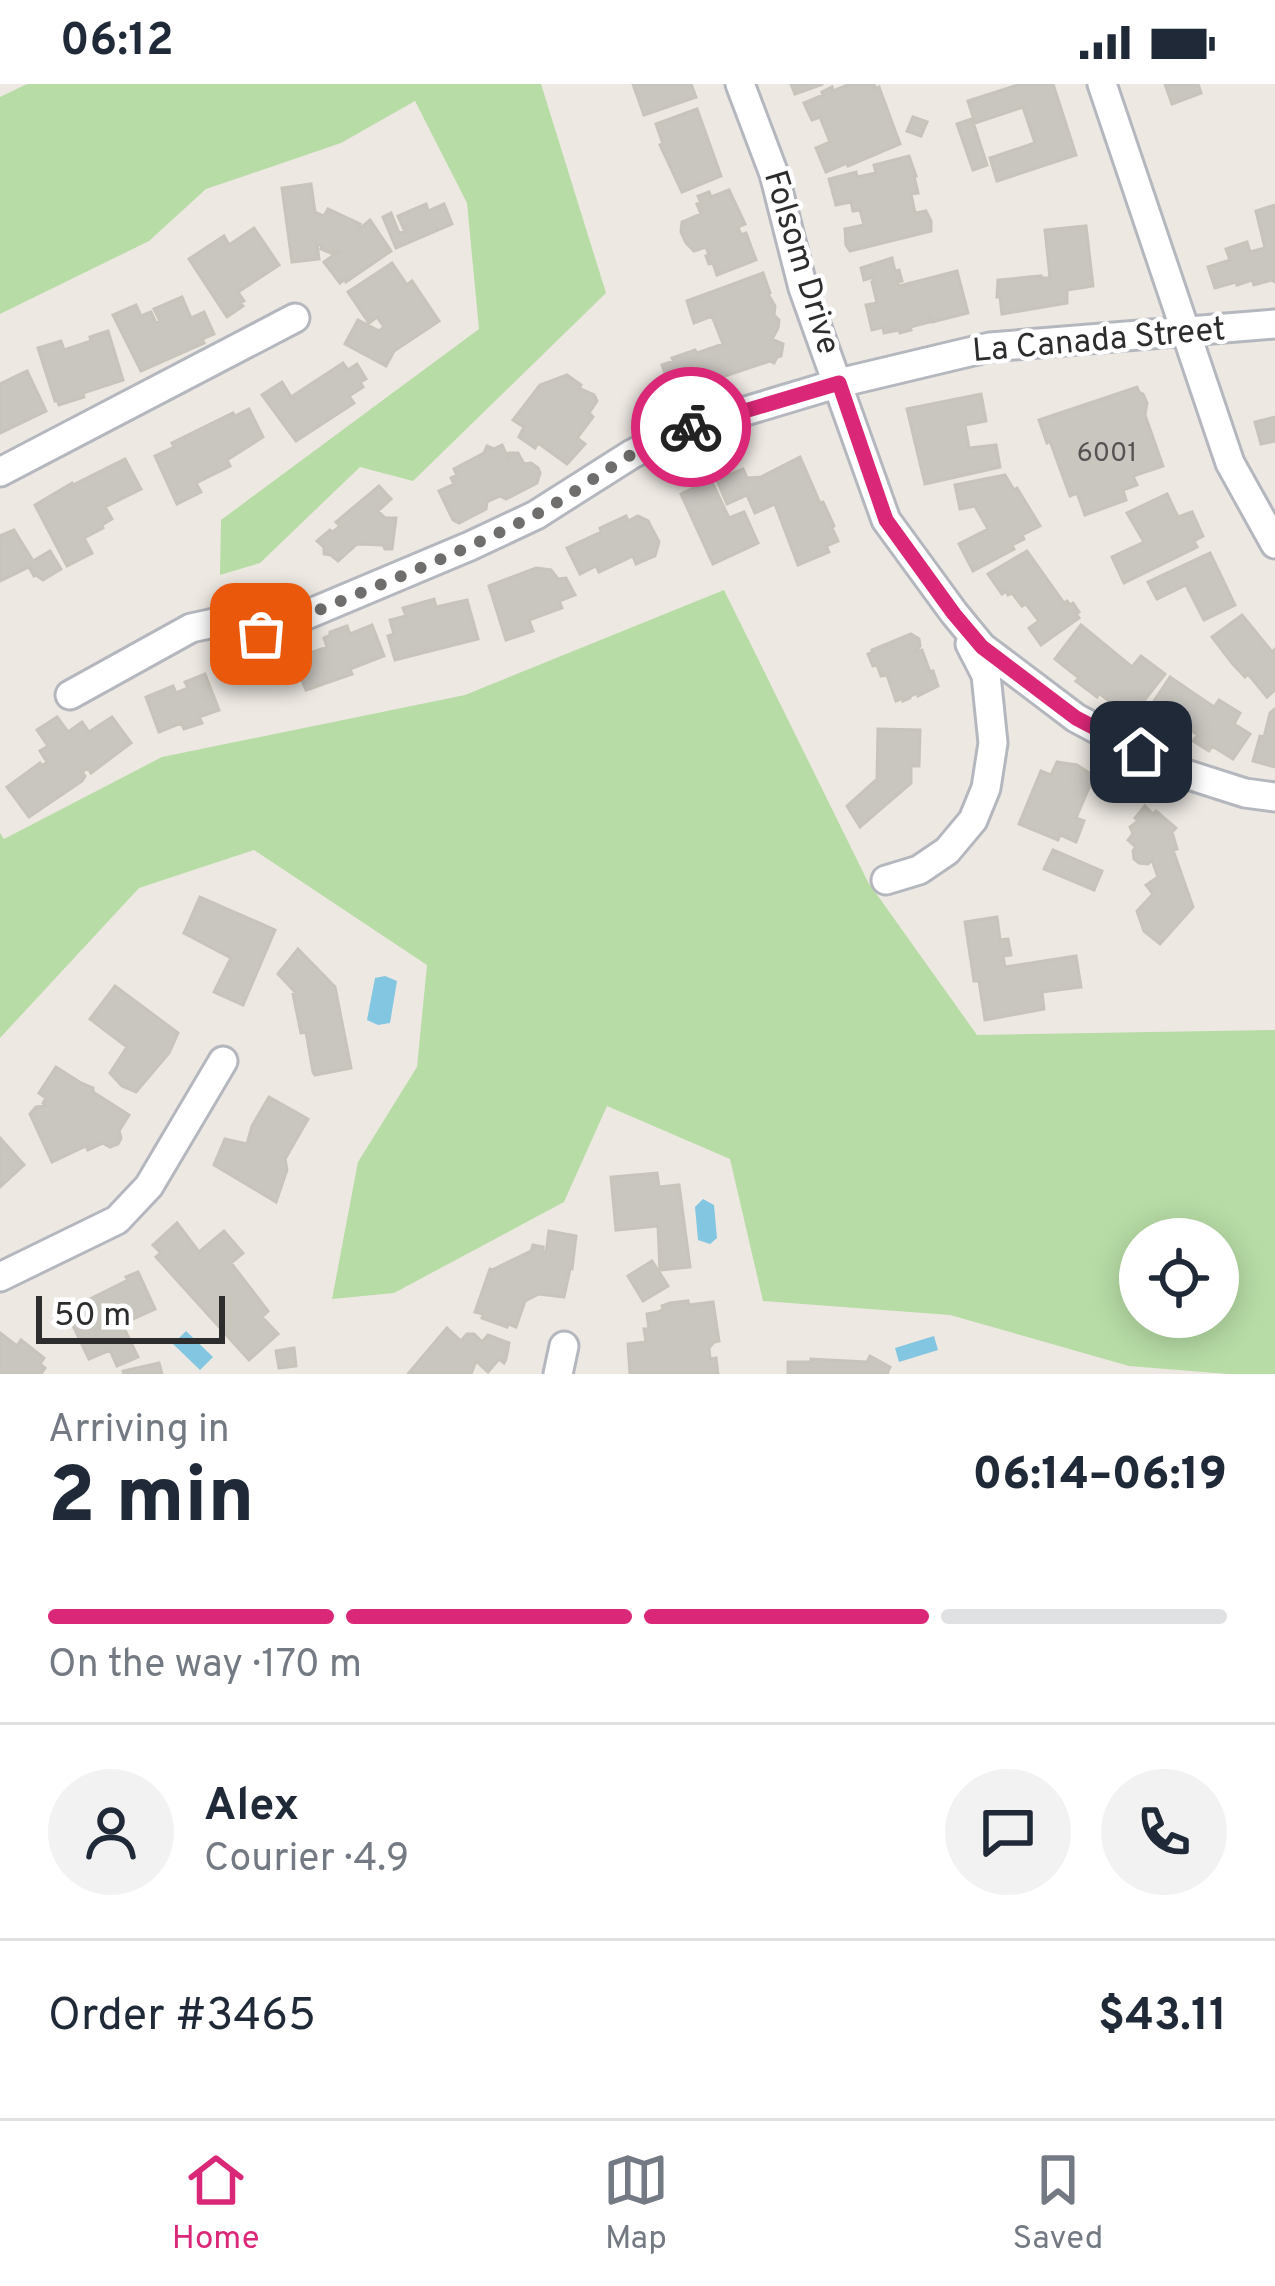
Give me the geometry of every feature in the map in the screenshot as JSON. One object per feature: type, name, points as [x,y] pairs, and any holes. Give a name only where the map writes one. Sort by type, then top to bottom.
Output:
[{"type":"street","name":"Folsom Drive","points":[[740,84],[774,174],[803,288],[886,520],[954,614],[982,647],[1076,718],[1174,770],[1245,793],[1275,797]]},
{"type":"street","points":[[1102,84],[1230,463],[1275,544]]},
{"type":"street","points":[[0,472],[295,318]]},
{"type":"street","name":"La Canada Street","points":[[70,695],[191,628],[214,623],[261,634],[470,546],[536,514],[632,454],[679,431],[839,383],[990,347],[1275,325]]},
{"type":"street","points":[[886,880],[919,870],[947,851],[973,820],[986,788],[993,742],[986,675],[954,614]]},
{"type":"street","points":[[0,1277],[117,1220],[149,1186],[223,1060]]},
{"type":"green space","points":[[27,84],[541,84],[606,293],[413,481],[360,467],[260,563],[220,575],[221,520],[479,329],[467,203],[415,101],[341,143],[206,189],[149,241],[0,314],[0,97]]},
{"type":"green space","points":[[724,590],[868,882],[977,1035],[1275,1030],[1275,1374],[1129,1366],[950,1315],[763,1301],[730,1159],[607,1106],[564,1202],[394,1293],[332,1299],[358,1162],[417,1067],[427,965],[254,850],[139,888],[0,1038],[0,833],[4,839],[162,757],[465,695]]},
{"type":"water","points":[[375,978],[397,981],[390,1023],[378,1025],[367,1020]]},
{"type":"water","points":[[703,1199],[714,1205],[717,1238],[710,1244],[698,1240],[695,1207]]},
{"type":"water","points":[[186,1331],[213,1357],[200,1370],[173,1344]]},
{"type":"water","points":[[934,1336],[938,1350],[899,1362],[895,1348]]},
{"type":"building","points":[[633,84],[691,84],[696,97],[644,115]]},
{"type":"building","points":[[791,84],[823,84],[795,94]]},
{"type":"building","points":[[850,84],[879,87],[900,144],[826,172],[816,148],[830,142],[820,117],[812,120],[804,103],[832,87],[833,91]]},
{"type":"building","points":[[1021,84],[1053,84],[1076,155],[997,181],[990,158],[1035,143],[1023,107],[975,123],[968,101]]},
{"type":"building","points":[[1165,84],[1198,84],[1201,93],[1172,104]]},
{"type":"building","points":[[697,109],[721,176],[682,192],[660,145],[656,124]]},
{"type":"building","points":[[913,117],[927,122],[921,136],[907,131]]},
{"type":"building","points":[[972,119],[987,165],[973,170],[957,124]]},
{"type":"building","points":[[909,156],[918,193],[911,194],[915,213],[926,211],[931,231],[850,251],[845,229],[864,225],[860,210],[853,211],[851,202],[836,205],[829,179],[876,173],[874,165]]},
{"type":"building","points":[[311,184],[315,212],[324,216],[328,209],[360,224],[357,231],[370,220],[391,251],[340,283],[324,262],[338,252],[333,254],[317,244],[319,259],[292,262],[282,188]]},
{"type":"building","points":[[729,190],[745,224],[738,227],[741,235],[746,233],[756,260],[717,275],[706,247],[694,251],[686,243],[682,222],[701,214],[698,196]]},
{"type":"building","points":[[426,204],[428,211],[444,204],[452,224],[396,248],[383,217],[391,213],[399,233],[405,232],[398,216]]},
{"type":"building","points":[[1275,205],[1275,282],[1254,285],[1252,280],[1215,288],[1208,267],[1230,260],[1226,249],[1247,242],[1250,252],[1265,248],[1256,211]]},
{"type":"building","points":[[1086,226],[1093,286],[1067,290],[1067,303],[1002,314],[998,280],[1050,278],[1045,230]]},
{"type":"building","points":[[254,228],[279,265],[238,292],[243,306],[227,317],[189,259],[224,236],[229,245]]},
{"type":"building","points":[[892,258],[902,281],[899,286],[957,271],[968,313],[932,322],[928,316],[930,322],[900,333],[884,333],[883,327],[872,330],[866,305],[877,303],[874,282],[873,277],[864,280],[861,268]]},
{"type":"building","points":[[392,263],[407,285],[412,281],[439,321],[394,351],[386,366],[345,344],[358,320],[379,331],[384,327],[377,317],[369,323],[348,292]]},
{"type":"building","points":[[763,273],[779,320],[772,339],[783,344],[781,356],[774,363],[722,377],[723,382],[707,388],[705,383],[673,395],[662,365],[723,344],[712,316],[694,323],[687,301]]},
{"type":"building","points":[[182,297],[191,318],[204,312],[214,334],[141,371],[113,315],[136,305],[141,316],[151,312],[156,323],[160,321],[154,309]]},
{"type":"building","points":[[108,331],[123,380],[59,405],[38,348],[61,341],[64,350]]},
{"type":"building","points":[[343,363],[348,370],[357,364],[366,379],[349,396],[354,403],[296,441],[262,395],[282,382],[291,397]]},
{"type":"building","points":[[27,371],[46,411],[0,433],[0,384]]},
{"type":"building","points":[[567,375],[597,401],[589,413],[593,417],[577,438],[585,444],[567,464],[538,443],[535,448],[519,437],[524,427],[513,420],[540,385]]},
{"type":"building","points":[[1137,387],[1147,403],[1145,415],[1163,466],[1133,476],[1137,485],[1123,490],[1126,500],[1085,515],[1077,493],[1070,496],[1039,420]]},
{"type":"building","points":[[981,394],[986,421],[965,425],[969,448],[996,445],[1000,467],[925,484],[907,409]]},
{"type":"building","points":[[249,409],[263,437],[227,460],[230,466],[196,483],[201,492],[177,504],[155,456],[174,447],[172,443]]},
{"type":"building","points":[[1275,417],[1275,441],[1261,444],[1255,422]]},
{"type":"building","points":[[502,445],[508,458],[509,453],[518,453],[524,464],[538,468],[537,483],[506,499],[500,496],[487,502],[486,509],[459,523],[453,520],[439,491],[454,484],[454,469],[484,453],[487,446]]},
{"type":"building","points":[[800,457],[838,541],[826,546],[829,552],[798,565],[775,504],[755,513],[747,495],[727,504],[717,480],[743,469],[747,478],[761,477]]},
{"type":"building","points":[[125,459],[141,489],[105,507],[112,519],[84,538],[92,553],[67,566],[35,505]]},
{"type":"building","points":[[1005,475],[1040,526],[1022,535],[1024,539],[1012,545],[1014,549],[973,571],[959,544],[988,529],[975,506],[960,509],[955,485]]},
{"type":"building","points":[[711,480],[729,518],[744,512],[758,543],[713,564],[681,494]]},
{"type":"building","points":[[379,486],[391,499],[378,511],[385,518],[396,518],[392,549],[357,544],[338,561],[324,554],[317,541],[340,526],[336,522]]},
{"type":"building","points":[[1167,494],[1178,517],[1192,512],[1203,536],[1194,541],[1197,547],[1124,583],[1112,557],[1144,542],[1127,513]]},
{"type":"building","points":[[626,516],[628,521],[638,516],[648,521],[659,542],[655,556],[636,564],[633,556],[599,572],[596,566],[580,574],[567,548]]},
{"type":"building","points":[[14,530],[33,561],[50,551],[61,569],[43,580],[29,567],[0,581],[0,536]]},
{"type":"building","points":[[1027,551],[1064,603],[1073,603],[1079,612],[1079,618],[1041,645],[1029,628],[1039,621],[1012,593],[1002,594],[988,574]]},
{"type":"building","points":[[1210,553],[1235,605],[1204,620],[1186,585],[1157,599],[1148,582]]},
{"type":"building","points":[[536,568],[566,578],[575,595],[559,601],[562,608],[529,620],[533,631],[506,640],[489,586]]},
{"type":"building","points":[[434,599],[436,607],[467,600],[478,639],[395,660],[388,636],[394,634],[390,620],[406,616],[403,608]]},
{"type":"building","points":[[1242,615],[1272,652],[1275,649],[1275,690],[1267,697],[1212,637]]},
{"type":"building","points":[[372,625],[384,656],[350,669],[352,674],[306,690],[298,671],[312,665],[308,654],[327,647],[324,638],[330,632],[347,626],[350,634]]},
{"type":"building","points":[[1081,625],[1132,667],[1141,656],[1165,674],[1128,721],[1055,659]]},
{"type":"building","points":[[911,634],[919,639],[915,652],[922,650],[938,686],[896,701],[887,675],[881,676],[868,654]]},
{"type":"building","points":[[205,674],[219,710],[199,717],[202,723],[184,729],[181,723],[159,732],[146,697],[173,686],[176,693],[188,688],[185,682]]},
{"type":"building","points":[[1170,677],[1214,707],[1219,700],[1240,713],[1234,724],[1250,734],[1233,759],[1193,741],[1198,735],[1186,727],[1183,732],[1170,723],[1165,731],[1144,716]]},
{"type":"building","points":[[1275,709],[1275,767],[1253,761]]},
{"type":"building","points":[[57,717],[68,732],[82,722],[89,732],[112,717],[131,743],[91,773],[88,768],[82,772],[82,781],[29,817],[7,787],[47,762],[40,751],[48,746],[37,730]]},
{"type":"building","points":[[878,729],[920,730],[919,766],[911,766],[911,783],[860,827],[847,806],[877,779]]},
{"type":"building","points":[[1057,762],[1077,765],[1094,776],[1076,818],[1084,821],[1076,842],[1019,824],[1041,771],[1051,775]]},
{"type":"building","points":[[1145,806],[1176,828],[1172,832],[1177,849],[1173,850],[1193,907],[1160,944],[1144,931],[1137,911],[1153,894],[1146,885],[1158,877],[1152,860],[1148,864],[1134,859],[1136,847],[1128,840],[1133,834],[1130,827]]},
{"type":"building","points":[[1053,850],[1102,871],[1094,890],[1044,869]]},
{"type":"building","points":[[200,897],[275,930],[243,1005],[214,992],[231,958],[184,933]]},
{"type":"building","points":[[997,917],[1000,940],[1008,939],[1011,955],[1003,956],[1005,967],[1076,956],[1081,987],[1042,992],[1044,1009],[985,1020],[965,922]]},
{"type":"building","points":[[298,949],[335,987],[351,1068],[313,1072],[296,993],[278,974]]},
{"type":"building","points":[[115,986],[178,1033],[169,1053],[136,1092],[110,1073],[127,1047],[90,1019]]},
{"type":"building","points":[[56,1067],[129,1115],[119,1131],[118,1144],[103,1143],[88,1150],[86,1146],[52,1162],[30,1114],[46,1106],[46,1098],[39,1093]]},
{"type":"building","points":[[269,1097],[308,1119],[285,1159],[287,1170],[276,1202],[214,1165],[225,1139],[247,1144]]},
{"type":"building","points":[[0,1138],[24,1165],[0,1187]]},
{"type":"building","points":[[657,1173],[659,1187],[679,1185],[690,1267],[660,1270],[658,1226],[616,1230],[611,1177]]},
{"type":"building","points":[[177,1223],[199,1252],[224,1231],[243,1253],[231,1263],[268,1311],[262,1317],[278,1334],[249,1360],[156,1257],[161,1253],[153,1245]]},
{"type":"building","points":[[549,1231],[576,1236],[564,1297],[539,1294],[525,1301],[516,1327],[482,1318],[483,1314],[475,1312],[490,1269],[531,1251],[533,1245],[546,1253]]},
{"type":"building","points":[[652,1261],[668,1286],[643,1301],[628,1276]]},
{"type":"building","points":[[138,1272],[155,1309],[122,1324],[138,1357],[117,1366],[110,1350],[89,1359],[66,1311]]},
{"type":"building","points":[[688,1301],[689,1305],[713,1302],[719,1341],[709,1348],[718,1374],[630,1374],[628,1344],[646,1342],[647,1314]]},
{"type":"building","points":[[447,1328],[461,1341],[474,1334],[482,1342],[488,1335],[509,1343],[504,1363],[499,1359],[488,1372],[476,1361],[471,1374],[408,1374]]},
{"type":"building","points":[[0,1333],[17,1346],[21,1340],[44,1358],[41,1374],[0,1374]]},
{"type":"building","points":[[294,1348],[296,1366],[279,1368],[276,1351]]},
{"type":"building","points":[[870,1356],[890,1367],[889,1374],[788,1374],[788,1362],[867,1362]]},
{"type":"building","points":[[159,1363],[162,1374],[123,1371]]},
{"type":"way so far","points":[[261,634],[470,546],[536,514],[632,454],[691,427]]},
{"type":"route","points":[[691,427],[839,383],[886,520],[954,614],[982,647],[1076,718],[1141,752]]}]
